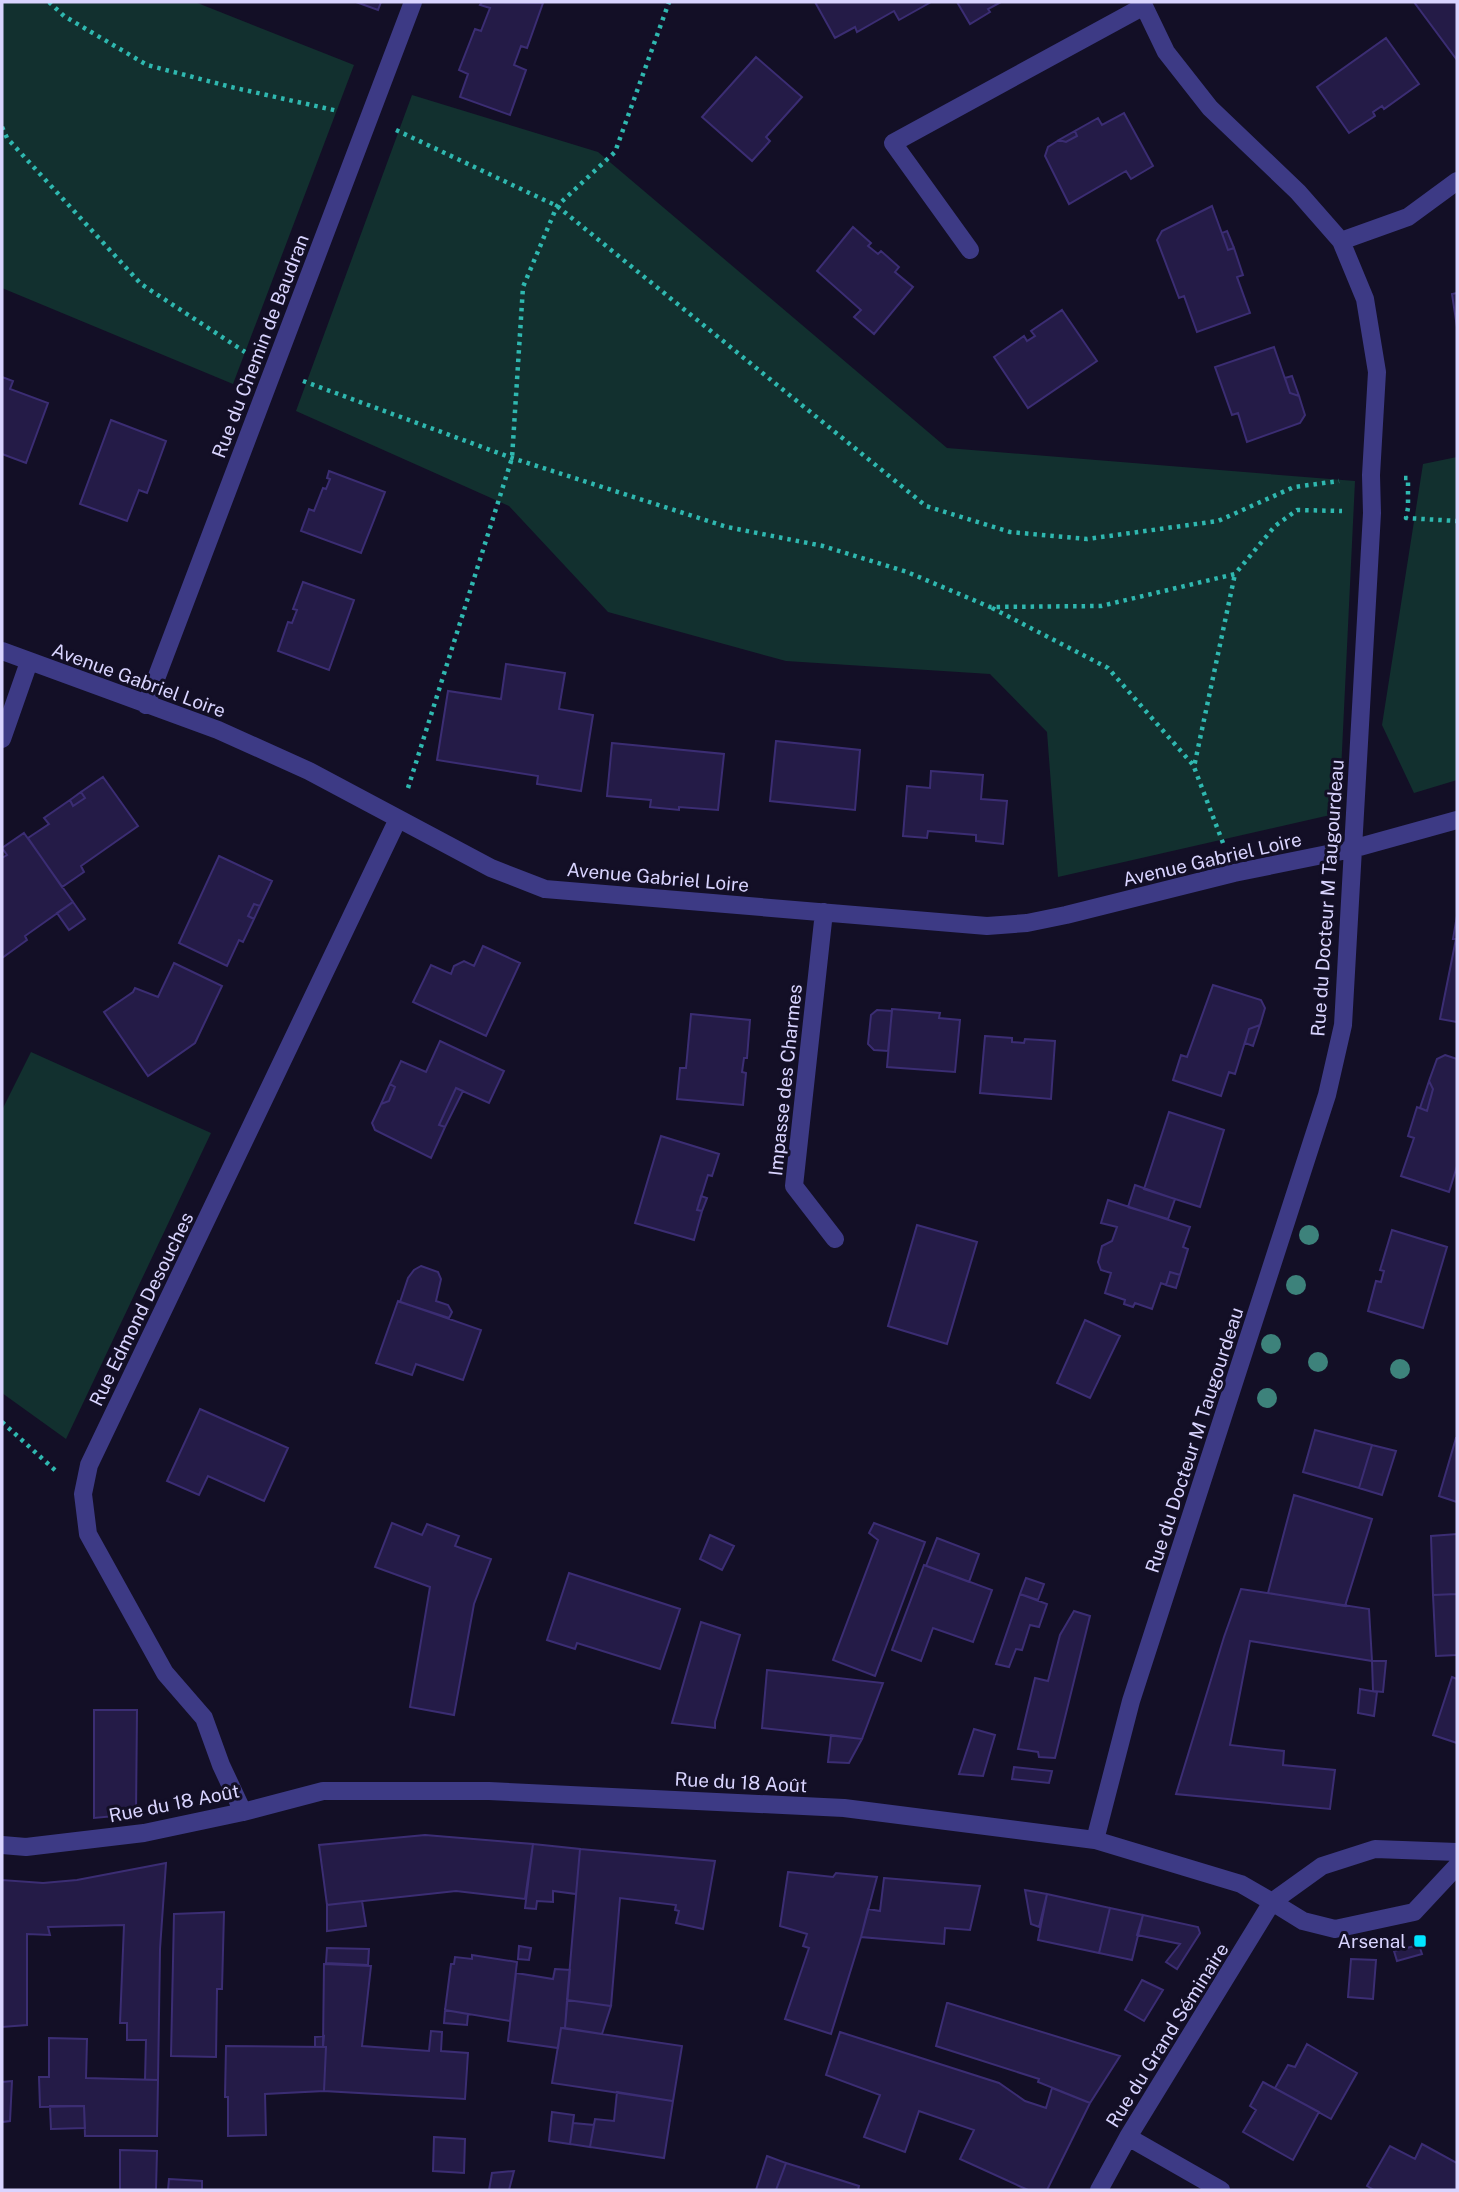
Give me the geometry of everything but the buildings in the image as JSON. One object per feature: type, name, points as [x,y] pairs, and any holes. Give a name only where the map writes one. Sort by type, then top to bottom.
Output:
[{"type":"street","name":"Rue du Chemin de Baudran","points":[[146,705],[414,2]]},
{"type":"street","name":"Rue du Docteur M Taugourdeau","points":[[1096,1840],[1131,1702],[1327,1095],[1343,1025],[1377,372],[1365,299],[1341,241],[1298,192],[1210,108],[1166,52],[1143,4]]},
{"type":"street","points":[[970,250],[892,143],[1143,4]]},
{"type":"street","points":[[1341,241],[1408,216],[1457,181]]},
{"type":"street","name":"Avenue Gabriel Loire","points":[[2,651],[218,730],[309,771],[491,868],[545,889],[987,926],[1027,923],[1234,873],[1352,849],[1457,820]]},
{"type":"street","points":[[2,739],[29,662]]},
{"type":"street","name":"Rue Edmond Desouches","points":[[243,1812],[221,1765],[204,1718],[164,1673],[88,1534],[83,1494],[89,1465],[398,819]]},
{"type":"street","name":"Impasse des Charmes","points":[[824,912],[794,1186],[835,1239]]},
{"type":"street","name":"Rue du 18 Août","points":[[2,1845],[26,1847],[144,1833],[243,1812],[323,1791],[489,1791],[844,1808],[1096,1840],[1241,1884],[1303,1921],[1335,1929],[1414,1912],[1457,1866]]},
{"type":"street","points":[[1272,1902],[1322,1866],[1375,1849],[1457,1852]]},
{"type":"street","name":"Rue du Grand Séminaire","points":[[1099,2190],[1128,2137],[1272,1902]]},
{"type":"street","points":[[1128,2137],[1221,2190]]},
{"type":"path","points":[[49,2],[64,16],[147,65],[231,87],[369,117],[556,206],[926,506],[1010,532],[1087,539],[1218,521],[1294,487],[1371,475],[1408,478],[1406,518]]},
{"type":"path","points":[[398,819],[512,458],[523,287],[556,206],[615,152],[669,2]]},
{"type":"path","points":[[2,127],[7,138],[141,284],[273,370],[512,458],[727,527],[823,546],[907,572],[990,607],[1108,668],[1194,767],[1234,873]]},
{"type":"path","points":[[1194,767],[1235,574],[1275,526],[1297,510],[1312,509],[1456,522]]},
{"type":"path","points":[[990,607],[1101,606],[1235,574]]},
{"type":"path","points":[[2,1422],[83,1494]]},
{"type":"green space","points":[[2,2],[195,2],[354,65],[233,384],[2,288]]},
{"type":"green space","points":[[412,95],[598,152],[947,448],[1355,481],[1339,813],[1058,877],[1047,732],[990,674],[786,661],[608,612],[509,506],[296,411]]},
{"type":"green space","points":[[1457,457],[1457,780],[1414,793],[1382,725],[1423,464]]},
{"type":"green space","points":[[31,1052],[211,1133],[66,1439],[2,1393],[2,1110]]},
{"type":"place","name":"Arsenal","points":[[1420,1941]]}]
